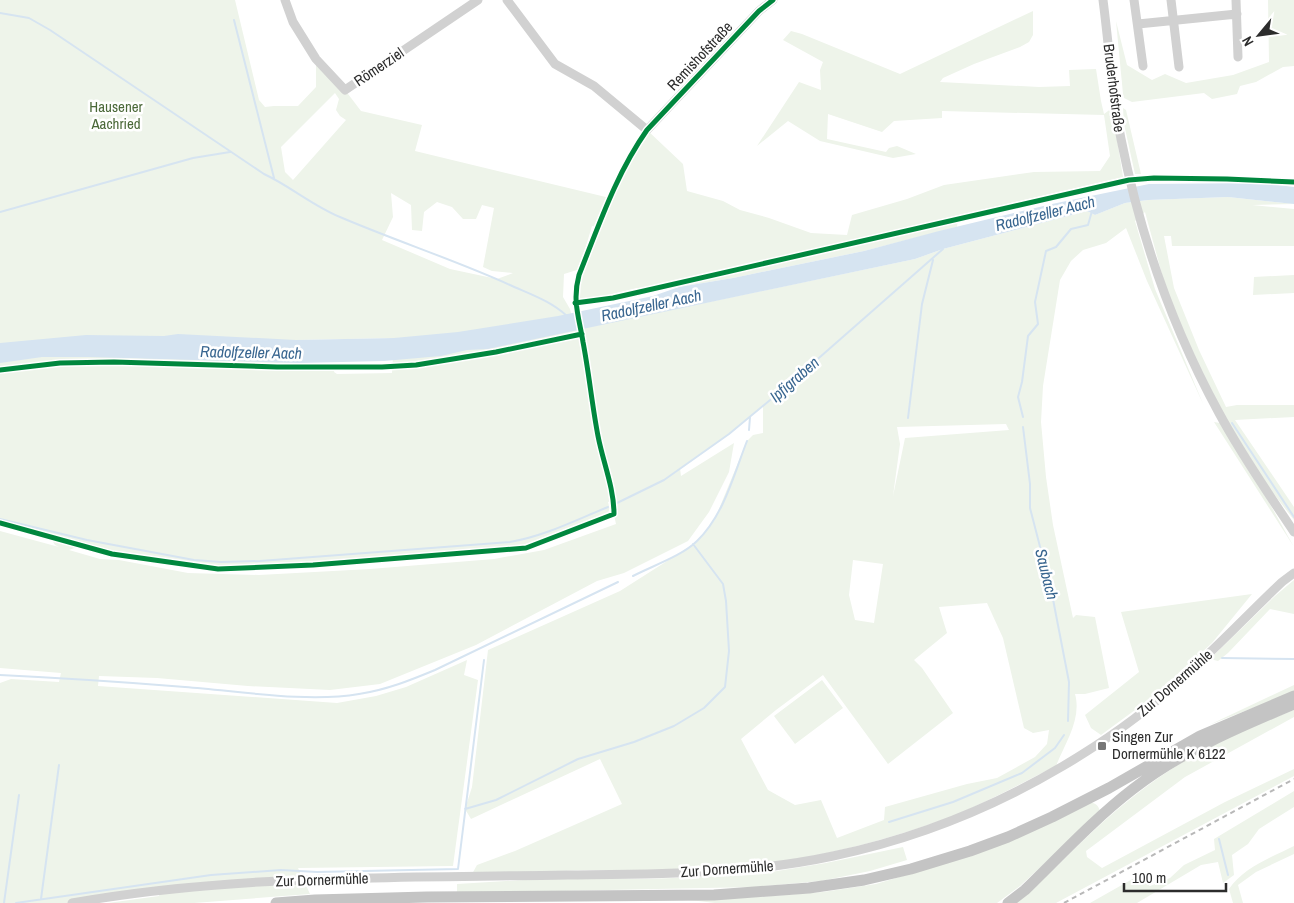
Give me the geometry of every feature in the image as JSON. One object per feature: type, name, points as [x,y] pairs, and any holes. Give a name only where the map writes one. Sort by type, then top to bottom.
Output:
[{"type":"main road","points":[[276,903],[427,897],[714,895],[809,888],[864,880],[911,869],[970,851],[1017,833],[1109,788],[1200,736],[1294,696]]},
{"type":"main road","points":[[1008,903],[1025,890],[1133,789],[1170,764],[1204,745],[1294,704]]},
{"type":"street","name":"Römerziel","points":[[285,0],[293,22],[316,59],[345,90],[478,0]]},
{"type":"street","name":"Remishofstraße","points":[[507,0],[556,64],[594,86],[646,130],[759,11],[773,0]]},
{"type":"street","name":"Bruderhofstraße","points":[[1103,0],[1121,139],[1138,212],[1164,294],[1193,362],[1220,414],[1294,532]]},
{"type":"street","points":[[1134,0],[1143,66]]},
{"type":"street","points":[[1171,0],[1179,67]]},
{"type":"street","points":[[1236,0],[1238,57]]},
{"type":"street","points":[[1138,24],[1236,14]]},
{"type":"street","name":"Zur Dornermühle","points":[[72,903],[115,895],[296,879],[719,872],[799,863],[836,856],[898,840],[959,818],[991,804],[1063,766],[1096,746],[1167,692],[1216,648],[1282,582],[1294,573]]},
{"type":"green space","name":"Hausener Aachried","points":[[0,0],[235,0],[259,100],[265,107],[298,106],[316,87],[316,59],[345,90],[361,111],[422,125],[415,151],[610,198],[632,151],[647,130],[683,164],[687,191],[723,201],[740,210],[811,233],[847,235],[852,215],[907,199],[944,185],[1034,172],[1100,171],[1110,156],[1104,115],[942,111],[942,118],[894,121],[882,132],[828,114],[827,139],[886,152],[889,148],[897,146],[916,154],[893,158],[820,141],[788,121],[757,146],[799,82],[821,90],[820,70],[823,62],[783,40],[791,31],[900,74],[1033,11],[1033,35],[1029,42],[974,64],[943,78],[940,82],[1039,87],[1070,86],[1069,70],[1096,69],[1104,114],[1112,108],[1123,177],[778,257],[778,259],[958,219],[957,227],[864,251],[679,287],[637,288],[575,303],[580,274],[599,227],[592,226],[577,270],[564,274],[563,297],[570,309],[575,330],[915,259],[943,249],[1087,211],[1095,215],[1125,203],[1148,200],[1228,197],[1294,204],[1252,205],[1294,209],[1294,246],[1172,246],[1171,236],[1164,236],[1174,288],[1199,350],[1226,407],[1237,405],[1294,405],[1294,417],[1235,420],[1294,507],[1294,520],[1270,489],[1228,422],[1199,367],[1166,289],[1145,212],[1135,221],[1155,289],[1204,406],[1147,281],[1126,228],[1106,243],[1083,250],[1071,261],[1060,280],[1043,386],[1041,422],[1053,525],[1073,618],[1076,615],[1095,617],[1109,688],[1085,694],[1075,694],[1077,703],[1074,722],[1056,766],[950,817],[888,838],[846,849],[803,858],[734,867],[472,874],[477,865],[515,851],[622,804],[600,759],[471,819],[465,809],[472,787],[488,650],[620,591],[697,542],[714,521],[747,441],[753,435],[763,433],[763,406],[729,434],[680,468],[681,476],[734,443],[729,472],[709,512],[688,541],[624,573],[597,581],[476,645],[380,684],[330,690],[248,686],[157,678],[99,676],[98,686],[337,703],[376,696],[406,687],[467,660],[464,675],[478,680],[453,866],[298,868],[310,894],[194,903],[108,903],[159,896],[160,891],[85,903],[0,903],[0,683],[11,679],[59,682],[61,673],[0,668],[0,531],[59,547],[55,545],[49,535],[0,522]],"holes":[[[335,93],[339,99],[336,110],[346,120],[293,180],[285,172],[281,147]],[[391,193],[411,205],[412,230],[422,231],[424,212],[437,202],[452,207],[463,219],[476,219],[482,205],[494,208],[483,267],[492,271],[513,273],[497,279],[450,269],[382,240],[393,217]],[[394,338],[392,373],[337,374],[334,372],[335,368],[312,368],[299,365],[296,340]],[[1006,424],[1009,430],[905,438],[893,496],[900,444],[897,427]],[[611,501],[616,524],[544,550],[494,559],[370,569],[259,575],[188,573],[119,560],[100,559],[69,550],[85,544],[108,550],[217,567],[323,562],[517,546],[538,541],[604,517],[609,509],[608,502]],[[853,560],[883,564],[874,623],[855,620],[849,595]],[[987,603],[1003,638],[1024,728],[1033,733],[1049,730],[1047,744],[1035,757],[997,778],[967,784],[885,807],[884,820],[837,838],[821,800],[795,805],[768,790],[741,739],[823,675],[888,764],[953,713],[922,668],[914,660],[947,633],[939,607]]]},
{"type":"green space","points":[[1268,0],[1294,0],[1294,66],[1283,67],[1256,82],[1240,86],[1237,94],[1212,99],[1204,93],[1132,102],[1124,98],[1116,21],[1127,65],[1152,80],[1165,74],[1186,83],[1233,75],[1269,62]]},
{"type":"green space","points":[[1123,108],[1126,110],[1141,174],[1135,174],[1124,124]]},
{"type":"green space","points":[[1294,275],[1294,293],[1253,295],[1254,277]]},
{"type":"green space","points":[[1214,422],[1220,423],[1262,490],[1294,547]]},
{"type":"green space","points":[[1294,580],[1294,614],[1270,609],[1228,653],[1218,661],[1210,659],[1275,596]]},
{"type":"green space","points":[[1252,594],[1212,643],[1154,696],[1101,735],[1091,728],[1085,715],[1139,672],[1121,612]]},
{"type":"green space","points":[[822,680],[843,708],[795,744],[774,716]]},
{"type":"green space","points":[[1294,685],[1294,692],[1209,725]]},
{"type":"green space","points":[[1294,710],[1294,717],[1185,777],[1086,851],[1087,857],[1102,868],[1225,802],[1294,769],[1294,776],[1056,903],[1016,903],[1119,808],[1165,773],[1220,741]]},
{"type":"green space","points":[[1294,791],[1294,807],[1259,829],[1248,844],[1232,855],[1234,875],[1223,883],[1218,862],[1201,865],[1137,903],[1090,903],[1136,877],[1150,886],[1170,878],[1184,865],[1215,850],[1214,839]]},
{"type":"green space","points":[[1089,802],[1096,805],[1100,812],[1020,886],[997,903],[715,903],[682,899],[758,897],[823,892],[876,884],[976,854]]},
{"type":"green space","points":[[1294,846],[1294,854],[1256,872],[1238,885],[1243,903],[1233,903],[1229,889],[1242,875],[1258,864]]},
{"type":"green space","points":[[903,847],[907,860],[870,871],[821,881],[755,887],[457,893],[457,884],[539,879],[647,879],[752,875],[826,863]]},
{"type":"water","name":"Radolfzeller Aach","points":[[1262,183],[1294,187],[1294,204],[1228,197],[1148,200],[1125,203],[1095,215],[1087,211],[943,249],[915,259],[488,349],[467,350],[441,356],[384,361],[299,363],[42,357],[0,363],[0,343],[86,335],[164,336],[178,334],[296,340],[394,338],[458,332],[558,316],[653,296],[679,287],[864,251],[1052,204],[1149,184]]},
{"type":"waterway","points":[[0,13],[29,18],[50,30],[264,174],[320,207],[361,226],[468,267],[533,295],[554,306],[567,316]]},
{"type":"waterway","points":[[234,20],[274,178]]},
{"type":"waterway","points":[[0,212],[193,158],[230,152]]},
{"type":"waterway","name":"Saubach","points":[[1023,417],[1018,397],[1022,382],[1028,336],[1038,324],[1035,302],[1046,251],[1056,247],[1071,229],[1088,225],[1092,211]]},
{"type":"waterway","name":"Ipfigraben","points":[[617,503],[664,480],[729,434],[787,386],[943,249]]},
{"type":"waterway","points":[[908,418],[922,304],[933,260]]},
{"type":"waterway","points":[[749,430],[750,417]]},
{"type":"waterway","points":[[1232,423],[1294,517]]},
{"type":"waterway","name":"Saubach","points":[[1023,427],[1030,484],[1030,508],[1051,589],[1069,682],[1068,721]]},
{"type":"waterway","points":[[633,576],[683,551],[697,541],[706,531],[727,494],[747,441]]},
{"type":"waterway","name":"Ipfigraben","points":[[0,519],[87,540],[194,560],[221,562],[260,561],[510,542],[548,532],[608,507]]},
{"type":"waterway","points":[[465,809],[496,800],[578,759],[634,742],[674,726],[704,708],[725,687],[729,651],[723,584],[693,544]]},
{"type":"waterway","points":[[0,675],[139,683],[295,697],[359,694],[389,687],[435,670],[618,582]]},
{"type":"waterway","points":[[1222,658],[1294,659]]},
{"type":"waterway","points":[[16,903],[211,875],[281,870],[317,872],[458,869],[484,660]]},
{"type":"waterway","name":"Saubach","points":[[889,822],[953,802],[1022,773],[1055,748],[1064,735]]},
{"type":"waterway","points":[[41,899],[59,765]]},
{"type":"waterway","points":[[4,903],[19,795]]},
{"type":"waterway","points":[[1219,839],[1228,875]]},
{"type":"railway","points":[[1064,903],[1294,779]]},
{"type":"cycle path","points":[[0,523],[112,554],[218,569],[313,565],[526,548],[614,514],[614,504],[600,446],[577,309],[576,293],[579,275],[617,182],[647,130],[759,11],[773,0]]},
{"type":"cycle path","points":[[575,303],[613,298],[1129,180],[1154,178],[1294,182]]},
{"type":"cycle path","points":[[0,370],[60,363],[114,362],[277,367],[382,367],[416,365],[496,352],[582,334]]},
{"type":"place","name":"Singen Zur Dornermühle K 6122","points":[[1102,746]]}]
